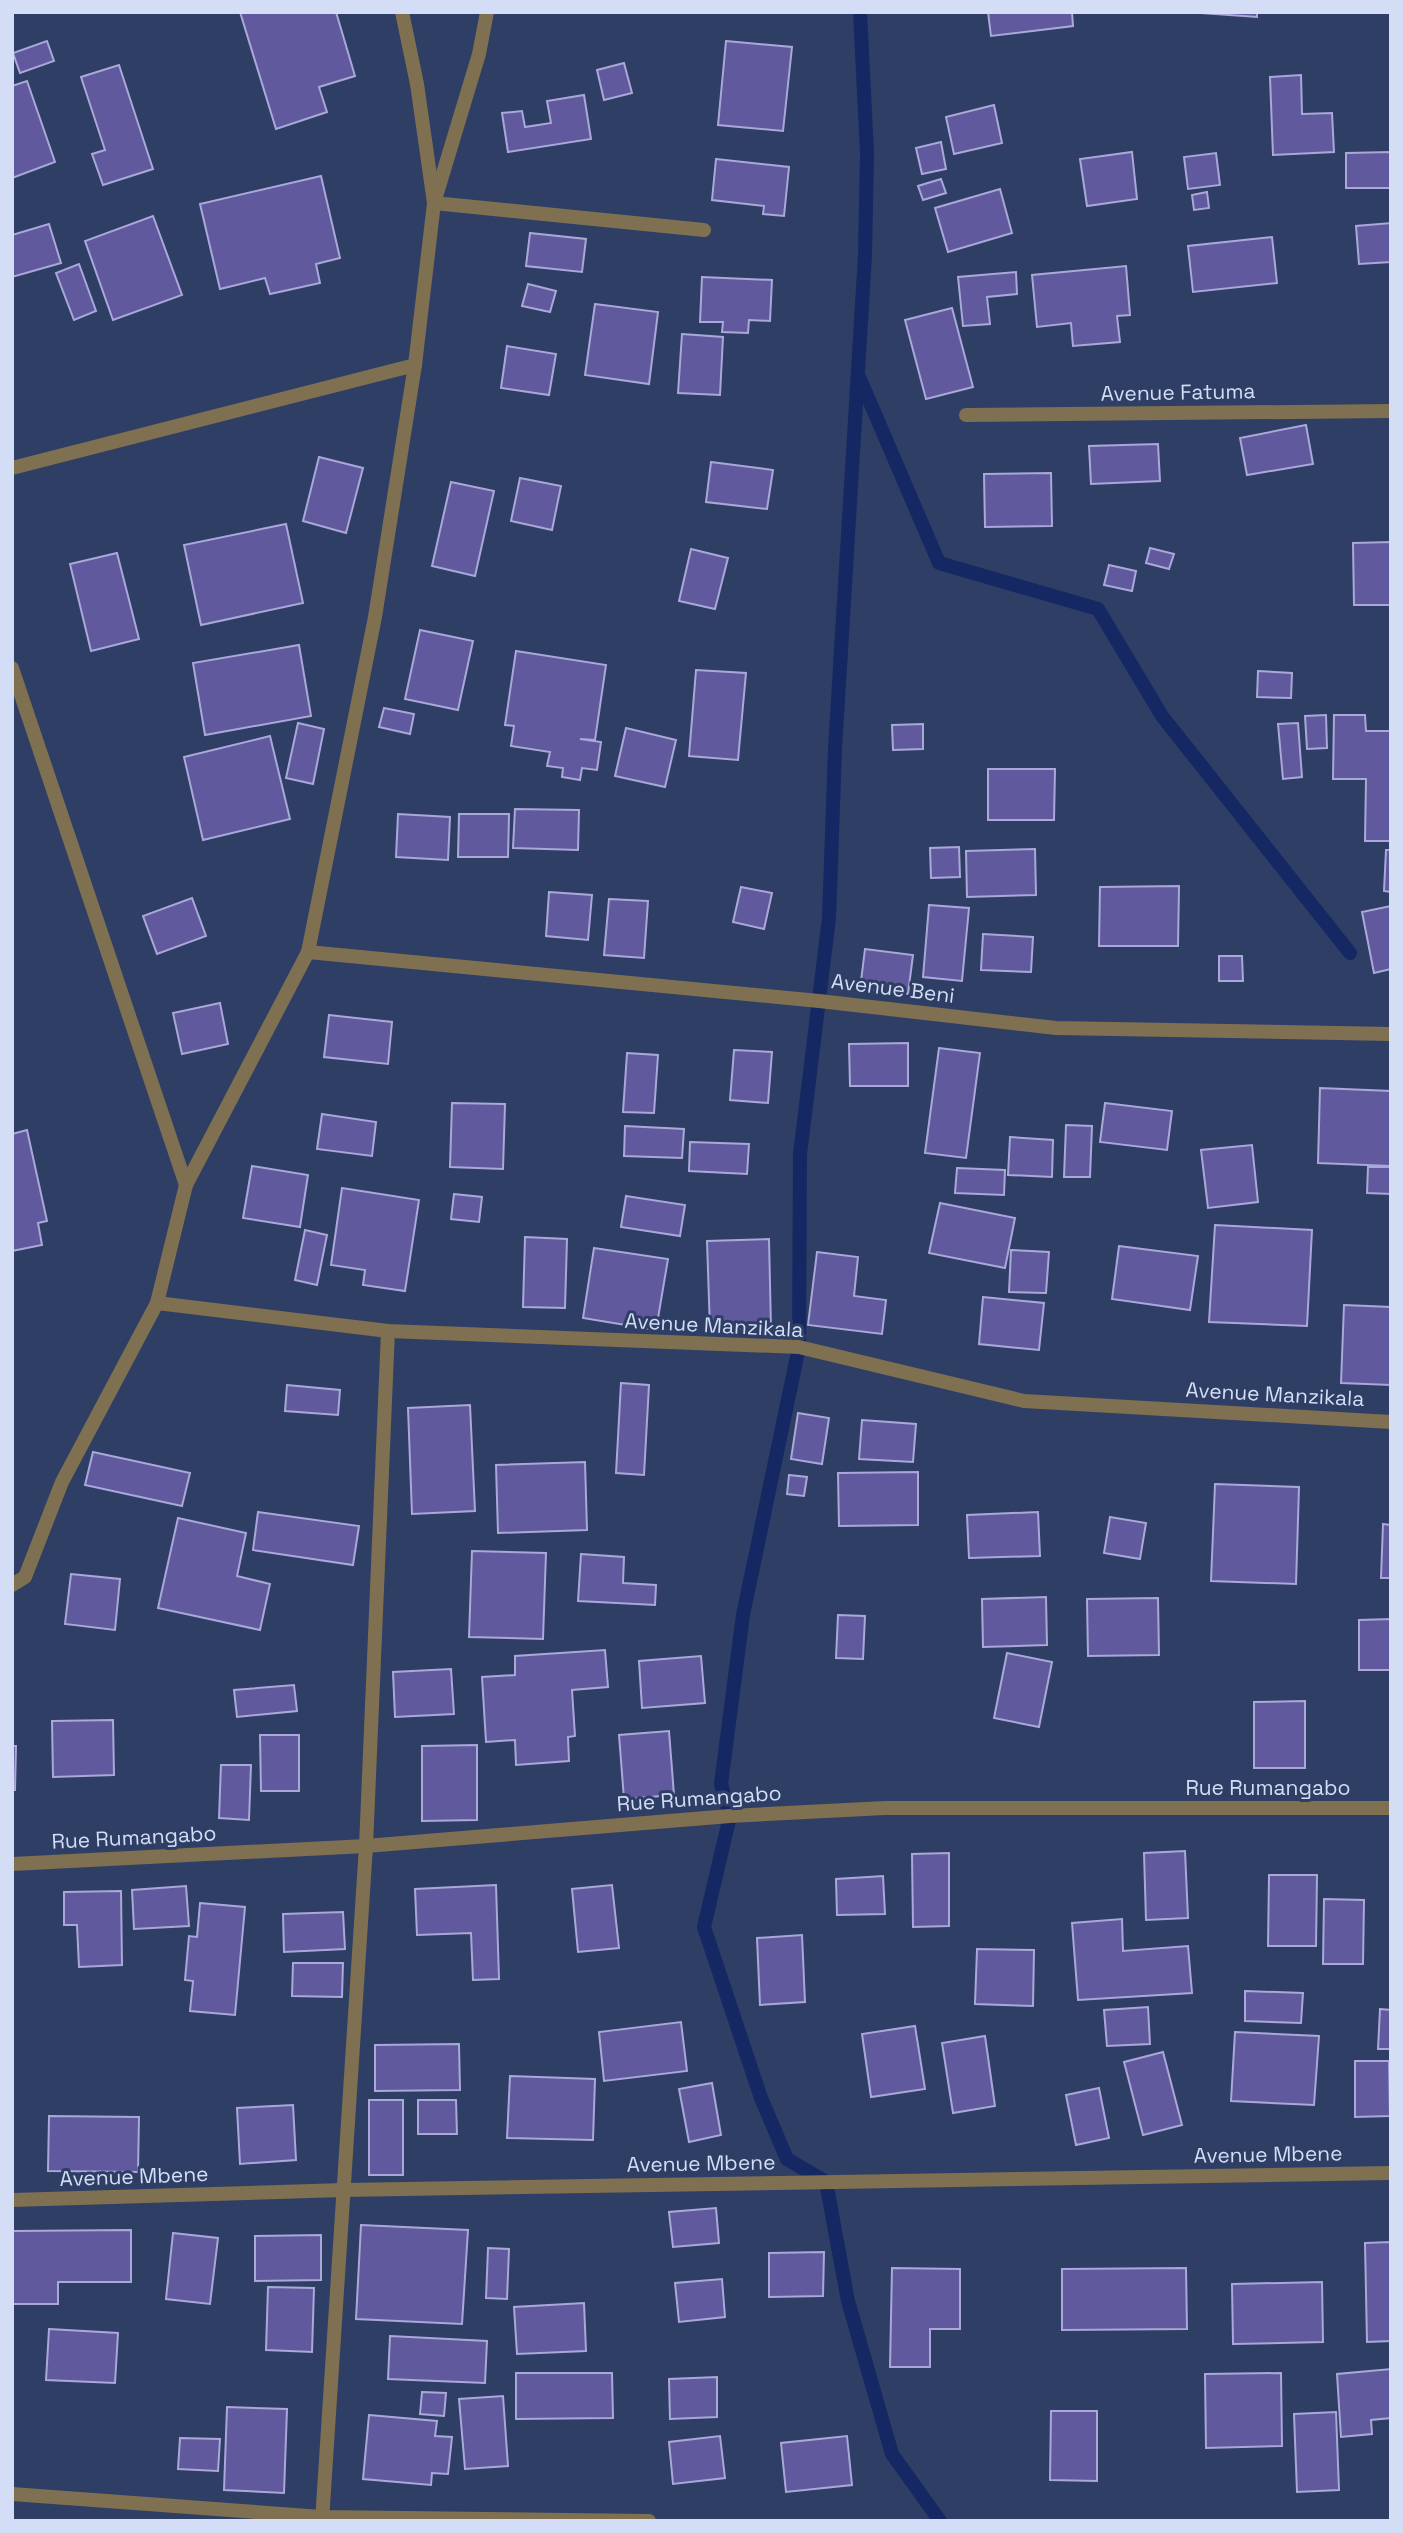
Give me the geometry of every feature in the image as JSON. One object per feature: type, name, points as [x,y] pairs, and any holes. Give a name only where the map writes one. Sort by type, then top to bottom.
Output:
[{"type":"street","points":[[402,12],[417,84],[434,203]]},
{"type":"street","points":[[12,1585],[25,1577],[62,1482],[157,1303],[186,1185],[308,953],[375,617],[415,365],[434,203],[479,54],[487,12]]},
{"type":"street","points":[[434,203],[704,230]]},
{"type":"street","points":[[12,468],[415,365]]},
{"type":"street","name":"Avenue Fatuma","points":[[966,415],[1391,411]]},
{"type":"street","points":[[12,667],[186,1185]]},
{"type":"street","name":"Avenue Beni","points":[[308,953],[820,1000],[1056,1028],[1391,1034]]},
{"type":"street","name":"Avenue Manzikala","points":[[157,1303],[388,1331],[799,1348],[1024,1401],[1391,1422]]},
{"type":"street","points":[[322,2519],[366,1846],[388,1331]]},
{"type":"street","name":"Rue Rumangabo","points":[[12,1864],[366,1846],[730,1816],[886,1808],[1391,1808]]},
{"type":"street","name":"Avenue Mbene","points":[[12,2200],[344,2190],[1391,2173]]},
{"type":"street","points":[[12,2494],[322,2519],[649,2521]]},
{"type":"building","points":[[240,12],[336,12],[355,76],[319,87],[327,112],[276,129]]},
{"type":"building","points":[[988,12],[1072,12],[1073,26],[991,36]]},
{"type":"building","points":[[1186,12],[1257,12],[1257,17]]},
{"type":"building","points":[[47,41],[54,61],[20,73],[13,53]]},
{"type":"building","points":[[726,41],[792,47],[783,131],[718,125]]},
{"type":"building","points":[[624,63],[632,93],[604,100],[597,70]]},
{"type":"building","points":[[119,65],[153,169],[103,185],[92,154],[105,150],[81,77]]},
{"type":"building","points":[[1301,75],[1302,114],[1332,113],[1334,152],[1273,155],[1270,77]]},
{"type":"building","points":[[27,81],[55,162],[12,178],[12,86]]},
{"type":"building","points":[[584,95],[591,139],[508,152],[502,113],[522,111],[525,127],[551,123],[547,101]]},
{"type":"building","points":[[994,105],[1002,143],[954,154],[946,117]]},
{"type":"building","points":[[941,142],[946,169],[922,174],[916,148]]},
{"type":"building","points":[[1132,152],[1137,199],[1087,206],[1080,159]]},
{"type":"building","points":[[1391,152],[1391,188],[1346,188],[1346,153]]},
{"type":"building","points":[[1216,153],[1220,185],[1188,189],[1184,157]]},
{"type":"building","points":[[716,159],[789,167],[784,216],[763,214],[764,206],[712,200]]},
{"type":"building","points":[[321,176],[340,258],[316,264],[320,283],[270,294],[265,278],[220,289],[200,204]]},
{"type":"building","points":[[941,179],[946,193],[923,200],[918,186]]},
{"type":"building","points":[[1000,189],[1012,233],[948,252],[935,208]]},
{"type":"building","points":[[1207,192],[1209,208],[1194,210],[1192,195]]},
{"type":"building","points":[[153,216],[182,295],[113,320],[85,241]]},
{"type":"building","points":[[1391,223],[1391,262],[1359,264],[1356,226]]},
{"type":"building","points":[[49,224],[61,263],[12,277],[12,235]]},
{"type":"building","points":[[530,233],[586,239],[582,272],[526,266]]},
{"type":"building","points":[[1272,237],[1277,283],[1193,292],[1188,246]]},
{"type":"building","points":[[79,264],[96,311],[74,320],[56,273]]},
{"type":"building","points":[[1126,266],[1130,315],[1117,316],[1120,342],[1073,346],[1071,323],[1037,327],[1032,275]]},
{"type":"building","points":[[1016,272],[1017,294],[987,297],[990,324],[963,326],[958,277]]},
{"type":"building","points":[[702,277],[772,280],[770,321],[749,320],[748,333],[722,332],[723,322],[700,322]]},
{"type":"building","points":[[528,284],[556,291],[550,312],[522,306]]},
{"type":"building","points":[[595,304],[658,312],[649,384],[585,375]]},
{"type":"building","points":[[952,308],[973,387],[926,399],[905,320]]},
{"type":"building","points":[[682,334],[723,337],[720,395],[678,393]]},
{"type":"building","points":[[507,346],[556,354],[549,395],[501,388]]},
{"type":"building","points":[[1306,425],[1313,464],[1247,475],[1240,438]]},
{"type":"building","points":[[1158,444],[1160,481],[1091,484],[1089,446]]},
{"type":"building","points":[[319,457],[363,468],[346,533],[303,521]]},
{"type":"building","points":[[711,462],[773,470],[767,509],[706,502]]},
{"type":"building","points":[[1051,473],[1052,526],[985,527],[984,474]]},
{"type":"building","points":[[520,478],[561,486],[552,530],[511,521]]},
{"type":"building","points":[[451,482],[494,491],[475,576],[432,566]]},
{"type":"building","points":[[286,524],[303,603],[201,625],[184,545]]},
{"type":"building","points":[[1391,542],[1391,605],[1354,605],[1353,543]]},
{"type":"building","points":[[1150,548],[1174,554],[1169,569],[1146,563]]},
{"type":"building","points":[[691,549],[728,558],[715,609],[679,601]]},
{"type":"building","points":[[117,553],[139,639],[91,651],[70,564]]},
{"type":"building","points":[[1109,565],[1136,571],[1132,591],[1104,585]]},
{"type":"building","points":[[420,630],[473,641],[458,710],[405,699]]},
{"type":"building","points":[[299,645],[311,716],[205,735],[193,663]]},
{"type":"building","points":[[516,651],[606,665],[595,740],[580,739],[601,742],[597,770],[582,768],[580,780],[562,777],[563,768],[547,766],[550,752],[511,746],[514,726],[505,725]]},
{"type":"building","points":[[696,670],[746,673],[738,760],[689,756]]},
{"type":"building","points":[[1258,671],[1292,673],[1291,698],[1257,697]]},
{"type":"building","points":[[384,708],[414,714],[410,734],[379,727]]},
{"type":"building","points":[[1326,715],[1327,748],[1307,749],[1305,716]]},
{"type":"building","points":[[1334,715],[1365,715],[1366,731],[1391,731],[1391,841],[1365,841],[1366,779],[1333,779]]},
{"type":"building","points":[[298,723],[324,729],[313,784],[286,778]]},
{"type":"building","points":[[1298,723],[1302,777],[1283,779],[1278,724]]},
{"type":"building","points":[[923,724],[923,749],[893,750],[892,725]]},
{"type":"building","points":[[626,728],[676,740],[665,787],[615,776]]},
{"type":"building","points":[[270,736],[290,819],[203,840],[184,757]]},
{"type":"building","points":[[988,769],[1055,769],[1054,820],[988,820]]},
{"type":"building","points":[[515,809],[579,810],[578,850],[513,848]]},
{"type":"building","points":[[398,814],[450,817],[448,860],[396,857]]},
{"type":"building","points":[[459,814],[509,814],[508,857],[458,857]]},
{"type":"building","points":[[959,847],[960,877],[931,878],[930,848]]},
{"type":"building","points":[[1035,849],[1036,895],[967,897],[966,851]]},
{"type":"building","points":[[1386,850],[1391,850],[1391,892],[1384,891]]},
{"type":"building","points":[[1179,886],[1178,946],[1099,946],[1100,887]]},
{"type":"building","points":[[741,887],[772,893],[764,929],[733,922]]},
{"type":"building","points":[[549,892],[592,895],[588,940],[546,936]]},
{"type":"building","points":[[192,898],[206,936],[157,954],[143,916]]},
{"type":"building","points":[[609,899],[648,901],[644,958],[604,955]]},
{"type":"building","points":[[929,905],[969,908],[962,981],[923,977]]},
{"type":"building","points":[[1391,906],[1391,969],[1374,973],[1362,912]]},
{"type":"building","points":[[983,934],[1033,937],[1031,972],[981,970]]},
{"type":"building","points":[[865,949],[913,955],[908,994],[860,989]]},
{"type":"building","points":[[1219,956],[1242,956],[1243,981],[1219,981]]},
{"type":"building","points":[[220,1003],[228,1044],[182,1054],[173,1013]]},
{"type":"building","points":[[329,1015],[392,1022],[388,1064],[324,1057]]},
{"type":"building","points":[[908,1043],[908,1086],[850,1086],[849,1044]]},
{"type":"building","points":[[939,1048],[980,1053],[966,1158],[925,1153]]},
{"type":"building","points":[[734,1050],[772,1052],[768,1103],[730,1100]]},
{"type":"building","points":[[627,1053],[658,1055],[654,1113],[623,1112]]},
{"type":"building","points":[[1320,1088],[1391,1091],[1391,1166],[1318,1163]]},
{"type":"building","points":[[452,1103],[505,1104],[503,1169],[450,1167]]},
{"type":"building","points":[[1105,1103],[1172,1111],[1167,1150],[1100,1142]]},
{"type":"building","points":[[322,1114],[376,1122],[372,1156],[317,1149]]},
{"type":"building","points":[[1066,1125],[1092,1126],[1090,1177],[1064,1177]]},
{"type":"building","points":[[625,1126],[684,1129],[682,1158],[624,1156]]},
{"type":"building","points":[[27,1130],[47,1221],[38,1223],[42,1245],[12,1251],[12,1134]]},
{"type":"building","points":[[1010,1137],[1053,1140],[1052,1177],[1008,1175]]},
{"type":"building","points":[[690,1142],[749,1144],[747,1174],[689,1171]]},
{"type":"building","points":[[1252,1145],[1258,1202],[1208,1208],[1201,1150]]},
{"type":"building","points":[[252,1166],[308,1175],[300,1227],[243,1218]]},
{"type":"building","points":[[1368,1167],[1391,1167],[1391,1194],[1367,1193]]},
{"type":"building","points":[[957,1168],[1005,1170],[1004,1195],[955,1193]]},
{"type":"building","points":[[342,1188],[419,1200],[405,1291],[363,1285],[365,1270],[331,1265]]},
{"type":"building","points":[[454,1194],[482,1197],[479,1222],[451,1219]]},
{"type":"building","points":[[626,1196],[685,1205],[680,1236],[621,1227]]},
{"type":"building","points":[[940,1203],[1015,1218],[1005,1268],[929,1253]]},
{"type":"building","points":[[1215,1225],[1312,1230],[1307,1326],[1209,1322]]},
{"type":"building","points":[[305,1230],[327,1235],[317,1285],[295,1280]]},
{"type":"building","points":[[525,1237],[567,1239],[565,1308],[523,1307]]},
{"type":"building","points":[[769,1239],[771,1328],[710,1330],[707,1241]]},
{"type":"building","points":[[1119,1246],[1198,1256],[1190,1310],[1112,1299]]},
{"type":"building","points":[[594,1248],[668,1259],[656,1330],[583,1318]]},
{"type":"building","points":[[1011,1250],[1049,1252],[1046,1293],[1009,1292]]},
{"type":"building","points":[[817,1252],[858,1257],[854,1296],[886,1300],[882,1334],[808,1325]]},
{"type":"building","points":[[983,1297],[1044,1303],[1039,1350],[979,1344]]},
{"type":"building","points":[[1344,1305],[1391,1307],[1391,1385],[1341,1383]]},
{"type":"building","points":[[621,1383],[649,1385],[644,1475],[616,1473]]},
{"type":"building","points":[[287,1385],[340,1390],[338,1415],[285,1411]]},
{"type":"building","points":[[470,1405],[475,1511],[412,1514],[408,1408]]},
{"type":"building","points":[[798,1413],[829,1418],[822,1464],[791,1459]]},
{"type":"building","points":[[862,1420],[916,1424],[913,1462],[859,1459]]},
{"type":"building","points":[[93,1452],[190,1473],[182,1506],[85,1485]]},
{"type":"building","points":[[585,1462],[587,1530],[498,1533],[496,1465]]},
{"type":"building","points":[[918,1472],[918,1525],[839,1526],[838,1473]]},
{"type":"building","points":[[789,1475],[807,1477],[804,1496],[787,1494]]},
{"type":"building","points":[[1215,1484],[1299,1487],[1296,1584],[1211,1581]]},
{"type":"building","points":[[258,1512],[359,1526],[353,1565],[253,1550]]},
{"type":"building","points":[[1038,1512],[1040,1556],[969,1558],[967,1515]]},
{"type":"building","points":[[1110,1517],[1146,1523],[1140,1559],[1104,1553]]},
{"type":"building","points":[[178,1518],[246,1533],[237,1576],[270,1584],[260,1630],[158,1608]]},
{"type":"building","points":[[1383,1524],[1391,1525],[1391,1578],[1381,1578]]},
{"type":"building","points":[[472,1551],[546,1553],[543,1639],[469,1637]]},
{"type":"building","points":[[581,1554],[624,1557],[623,1583],[656,1585],[655,1605],[578,1601]]},
{"type":"building","points":[[71,1574],[120,1579],[115,1630],[65,1624]]},
{"type":"building","points":[[1046,1597],[1047,1645],[983,1647],[982,1599]]},
{"type":"building","points":[[1158,1598],[1159,1655],[1088,1656],[1087,1599]]},
{"type":"building","points":[[838,1615],[865,1616],[863,1659],[836,1658]]},
{"type":"building","points":[[1391,1619],[1391,1670],[1359,1670],[1359,1620]]},
{"type":"building","points":[[605,1650],[608,1687],[572,1690],[575,1736],[568,1737],[569,1761],[516,1765],[515,1740],[486,1742],[482,1677],[515,1675],[515,1656]]},
{"type":"building","points":[[1007,1653],[1052,1662],[1039,1727],[994,1718]]},
{"type":"building","points":[[701,1656],[705,1703],[642,1708],[639,1661]]},
{"type":"building","points":[[451,1669],[454,1714],[395,1717],[393,1672]]},
{"type":"building","points":[[294,1685],[297,1711],[237,1717],[234,1690]]},
{"type":"building","points":[[1305,1701],[1305,1768],[1254,1768],[1254,1702]]},
{"type":"building","points":[[113,1720],[114,1775],[53,1777],[52,1721]]},
{"type":"building","points":[[669,1731],[674,1795],[624,1799],[619,1735]]},
{"type":"building","points":[[260,1735],[299,1735],[299,1791],[261,1791]]},
{"type":"building","points":[[477,1745],[477,1820],[422,1821],[422,1746]]},
{"type":"building","points":[[12,1746],[16,1746],[15,1790],[12,1790]]},
{"type":"building","points":[[221,1765],[251,1765],[249,1820],[219,1818]]},
{"type":"building","points":[[1185,1851],[1188,1918],[1146,1920],[1144,1853]]},
{"type":"building","points":[[949,1853],[949,1926],[913,1927],[912,1854]]},
{"type":"building","points":[[1269,1875],[1317,1875],[1316,1946],[1268,1946]]},
{"type":"building","points":[[883,1876],[885,1914],[837,1915],[836,1879]]},
{"type":"building","points":[[496,1885],[499,1979],[473,1980],[471,1933],[417,1935],[415,1889]]},
{"type":"building","points":[[612,1885],[619,1948],[578,1952],[572,1889]]},
{"type":"building","points":[[186,1886],[189,1926],[134,1929],[132,1890]]},
{"type":"building","points":[[121,1891],[122,1965],[79,1967],[77,1925],[64,1925],[64,1892]]},
{"type":"building","points":[[1324,1899],[1364,1900],[1363,1964],[1323,1964]]},
{"type":"building","points":[[200,1903],[245,1907],[235,2015],[190,2011],[193,1981],[185,1980],[189,1936],[197,1937]]},
{"type":"building","points":[[343,1912],[345,1949],[284,1952],[283,1914]]},
{"type":"building","points":[[1122,1919],[1123,1951],[1188,1946],[1192,1993],[1078,2000],[1072,1923]]},
{"type":"building","points":[[802,1935],[805,2002],[760,2005],[757,1938]]},
{"type":"building","points":[[977,1949],[1034,1950],[1033,2006],[975,2004]]},
{"type":"building","points":[[293,1963],[343,1963],[342,1997],[292,1996]]},
{"type":"building","points":[[1245,1991],[1303,1993],[1301,2023],[1245,2021]]},
{"type":"building","points":[[1148,2007],[1150,2044],[1107,2046],[1104,2010]]},
{"type":"building","points":[[1380,2009],[1391,2010],[1391,2049],[1378,2049]]},
{"type":"building","points":[[681,2022],[687,2071],[604,2081],[599,2032]]},
{"type":"building","points":[[915,2026],[925,2089],[871,2097],[862,2034]]},
{"type":"building","points":[[1235,2032],[1319,2036],[1314,2105],[1231,2101]]},
{"type":"building","points":[[985,2036],[995,2106],[953,2113],[942,2043]]},
{"type":"building","points":[[459,2044],[460,2090],[375,2091],[375,2045]]},
{"type":"building","points":[[1163,2052],[1182,2125],[1143,2135],[1124,2062]]},
{"type":"building","points":[[1355,2061],[1389,2061],[1390,2116],[1355,2117]]},
{"type":"building","points":[[510,2076],[595,2079],[593,2140],[507,2138]]},
{"type":"building","points":[[712,2083],[721,2135],[689,2142],[679,2089]]},
{"type":"building","points":[[1099,2088],[1109,2138],[1076,2145],[1066,2095]]},
{"type":"building","points":[[369,2100],[403,2100],[403,2175],[369,2175]]},
{"type":"building","points":[[418,2100],[456,2100],[457,2134],[418,2134]]},
{"type":"building","points":[[293,2105],[296,2160],[240,2164],[237,2108]]},
{"type":"building","points":[[49,2116],[139,2117],[138,2172],[48,2171]]},
{"type":"building","points":[[716,2208],[719,2243],[673,2247],[669,2212]]},
{"type":"building","points":[[361,2225],[468,2230],[462,2324],[356,2319]]},
{"type":"building","points":[[131,2230],[131,2282],[58,2282],[58,2304],[12,2304],[12,2231]]},
{"type":"building","points":[[173,2233],[218,2238],[210,2304],[166,2299]]},
{"type":"building","points":[[321,2235],[321,2280],[255,2281],[255,2236]]},
{"type":"building","points":[[1391,2242],[1391,2341],[1367,2342],[1365,2243]]},
{"type":"building","points":[[488,2248],[509,2249],[507,2299],[486,2298]]},
{"type":"building","points":[[824,2252],[823,2296],[769,2297],[769,2253]]},
{"type":"building","points":[[892,2268],[960,2269],[960,2329],[930,2329],[930,2367],[890,2367]]},
{"type":"building","points":[[1186,2268],[1187,2329],[1062,2330],[1062,2269]]},
{"type":"building","points":[[722,2279],[725,2317],[679,2322],[675,2283]]},
{"type":"building","points":[[1322,2282],[1323,2342],[1233,2344],[1232,2284]]},
{"type":"building","points":[[268,2287],[314,2288],[312,2352],[266,2350]]},
{"type":"building","points":[[584,2303],[586,2351],[517,2354],[514,2307]]},
{"type":"building","points":[[49,2329],[118,2333],[115,2383],[46,2380]]},
{"type":"building","points":[[390,2336],[487,2341],[485,2383],[388,2379]]},
{"type":"building","points":[[1391,2369],[1391,2418],[1371,2420],[1372,2434],[1341,2437],[1337,2374]]},
{"type":"building","points":[[516,2373],[612,2373],[613,2418],[516,2419]]},
{"type":"building","points":[[1281,2373],[1282,2446],[1206,2448],[1205,2374]]},
{"type":"building","points":[[717,2377],[717,2417],[670,2419],[669,2379]]},
{"type":"building","points":[[422,2392],[446,2393],[444,2416],[420,2414]]},
{"type":"building","points":[[503,2396],[508,2466],[465,2469],[459,2399]]},
{"type":"building","points":[[227,2407],[287,2409],[284,2493],[224,2490]]},
{"type":"building","points":[[1051,2411],[1097,2411],[1097,2481],[1050,2480]]},
{"type":"building","points":[[1336,2412],[1339,2490],[1297,2492],[1294,2414]]},
{"type":"building","points":[[369,2415],[437,2421],[435,2436],[452,2437],[448,2474],[432,2473],[431,2485],[363,2479]]},
{"type":"building","points":[[720,2436],[725,2478],[673,2484],[669,2442]]},
{"type":"building","points":[[847,2436],[852,2485],[786,2492],[781,2443]]},
{"type":"building","points":[[180,2438],[220,2439],[218,2471],[178,2469]]},
{"type":"waterway","points":[[860,12],[867,153],[865,255],[835,749],[829,918],[800,1154],[799,1347],[743,1615],[721,1784],[730,1816],[704,1927],[761,2098],[787,2159],[826,2182],[848,2301],[892,2454],[940,2521]]},
{"type":"waterway","points":[[860,379],[939,563],[1098,609],[1162,716],[1350,953]]}]
